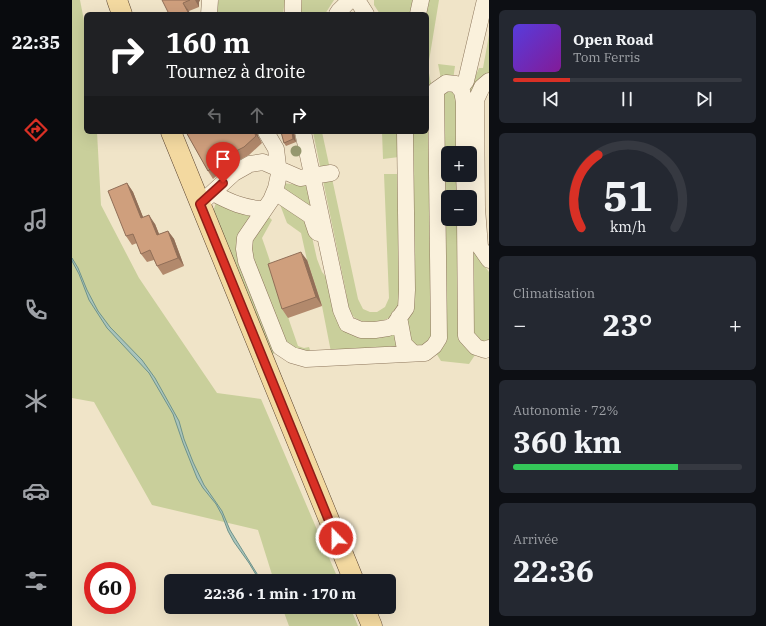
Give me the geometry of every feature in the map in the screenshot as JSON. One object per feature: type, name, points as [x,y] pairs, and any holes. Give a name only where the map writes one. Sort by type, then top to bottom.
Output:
[{"type":"main road","points":[[117,0],[121,12]]},
{"type":"main road","points":[[172,134],[206,198],[351,574]]},
{"type":"main road","points":[[367,614],[372,626]]},
{"type":"lane","points":[[209,12],[210,0]]},
{"type":"lane","points":[[293,0],[293,12]]},
{"type":"lane","points":[[338,12],[350,0]]},
{"type":"lane","points":[[357,0],[365,12]]},
{"type":"lane","points":[[418,12],[421,0]]},
{"type":"lane","points":[[460,89],[466,81],[485,0]]},
{"type":"lane","points":[[489,81],[482,88],[476,100],[480,247],[489,260]]},
{"type":"lane","points":[[267,134],[276,149],[279,174],[278,181],[271,200],[245,238],[244,250],[246,261],[280,347],[292,355],[306,359],[425,353],[434,346],[439,338],[436,90],[446,83],[456,84],[462,91],[464,102],[464,146]]},
{"type":"lane","points":[[303,134],[341,310],[346,324],[361,330],[388,328],[394,325],[406,308],[405,134]]},
{"type":"lane","points":[[206,198],[234,173],[250,164],[263,162],[300,178],[331,173]]},
{"type":"lane","points":[[275,192],[311,216],[316,231],[327,245]]},
{"type":"lane","points":[[206,198],[254,209],[265,209]]},
{"type":"lane","points":[[465,226],[466,336],[476,347],[485,350],[489,348]]},
{"type":"lane","points":[[399,317],[404,344],[413,354]]},
{"type":"green space","points":[[72,0],[80,0],[84,21],[84,134],[97,134],[101,205],[139,278],[217,393],[261,399],[336,574],[272,574],[258,530],[152,505],[94,402],[72,398]]},
{"type":"green space","points":[[219,0],[285,0],[283,12],[216,12]]},
{"type":"green space","points":[[302,0],[334,0],[326,12],[301,12]]},
{"type":"green space","points":[[374,0],[415,0],[412,12],[379,12],[374,5]]},
{"type":"green space","points":[[428,0],[439,0],[429,61],[429,12],[425,12]]},
{"type":"green space","points":[[489,35],[489,73],[477,82],[477,146],[470,146],[469,94],[479,68],[483,68]]},
{"type":"green space","points":[[438,64],[455,66],[453,80],[441,79]]},
{"type":"green space","points":[[429,73],[432,86],[434,335],[425,346],[415,346],[409,342],[406,322],[411,134],[429,134]]},
{"type":"green space","points":[[450,89],[458,95],[459,146],[442,146],[443,95]]},
{"type":"green space","points":[[313,134],[322,134],[358,299],[363,309],[370,312],[377,312],[385,307],[389,298],[384,174],[398,174],[400,299],[396,311],[391,317],[380,321],[361,321],[356,319],[351,314]]},
{"type":"green space","points":[[382,134],[399,134],[399,157],[383,159]]},
{"type":"green space","points":[[441,169],[441,182],[459,182],[459,190],[441,190],[441,226],[459,226],[461,342],[475,355],[469,364],[441,361],[436,353]]},
{"type":"green space","points":[[470,182],[476,182],[476,190],[470,190]]},
{"type":"green space","points":[[282,183],[309,186],[313,211],[281,190]]},
{"type":"green space","points":[[279,202],[309,224],[317,259],[322,272],[330,282],[338,321],[395,329],[401,347],[331,352],[322,306],[307,260],[301,233],[287,223]]},
{"type":"green space","points":[[216,203],[236,212],[252,214],[240,240],[277,351],[270,356],[212,214]]},
{"type":"green space","points":[[266,214],[272,220],[262,238],[298,346],[304,348],[309,347],[310,350],[308,353],[284,343],[248,243]]},
{"type":"green space","points":[[471,226],[476,226],[476,254],[489,272],[489,341],[481,341],[472,331]]},
{"type":"green space","points":[[285,614],[353,614],[358,626],[289,626]]},
{"type":"water","points":[[72,258],[98,311],[110,327],[142,360],[155,378],[179,421],[184,439],[204,485],[222,511],[230,530],[257,574],[256,574],[234,542],[216,504],[197,478],[173,414],[149,373],[107,328],[89,300],[79,274],[72,261]]},
{"type":"building","points":[[162,0],[190,0],[183,3],[188,12],[168,12]]},
{"type":"building","points":[[187,134],[255,134],[256,136],[244,147],[222,158],[208,171]]},
{"type":"building","points":[[282,134],[292,134],[293,139],[284,143]]},
{"type":"building","points":[[127,183],[141,218],[149,215],[157,235],[168,231],[178,258],[157,266],[150,250],[141,254],[133,234],[126,236],[108,191]]},
{"type":"building","points":[[301,252],[316,297],[282,309],[268,264]]},
{"type":"route","points":[[223,183],[200,204],[336,538]]}]
